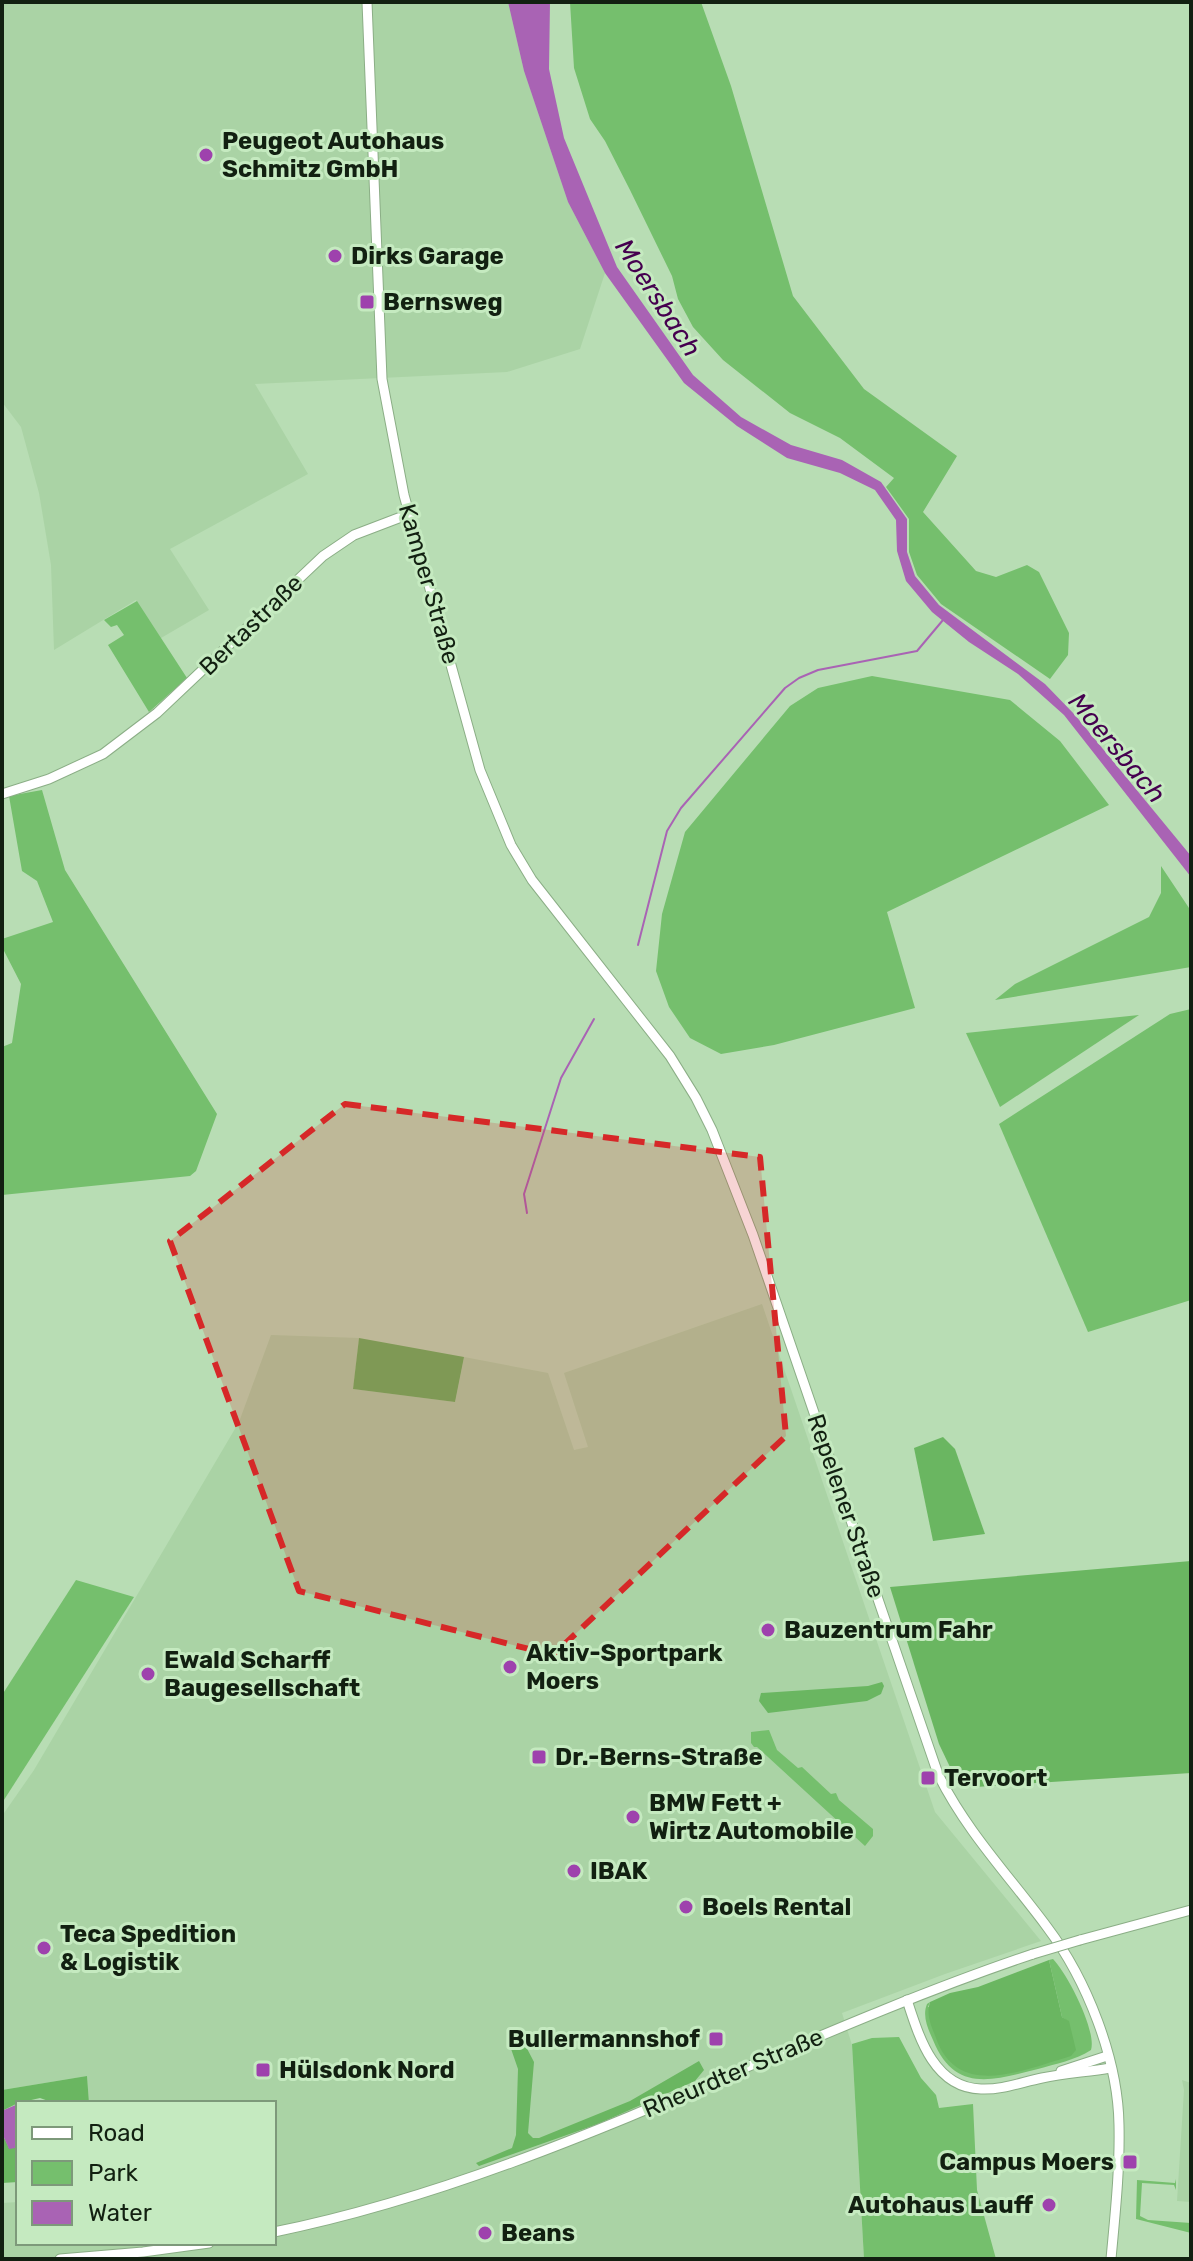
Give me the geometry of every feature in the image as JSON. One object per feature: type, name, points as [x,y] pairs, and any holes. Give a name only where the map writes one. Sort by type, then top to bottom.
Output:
[{"type":"main road","name":"Kamper Straße","points":[[367,2],[382,379],[391,440],[409,514],[480,770],[511,845],[532,880],[652,1031],[696,1098]]},
{"type":"main road","name":"Bertastraße","points":[[2,794],[49,779],[103,754],[157,713],[323,556],[354,535],[409,514]]},
{"type":"main road","name":"Repelener Straße","points":[[696,1098],[719,1147],[753,1235],[938,1774],[971,1829],[1072,1964],[1093,2010],[1110,2068],[1119,2122],[1111,2259]]},
{"type":"main road","name":"Rheurdter Straße","points":[[276,2232],[340,2218],[507,2166],[907,2000],[1033,1954],[1191,1910]]},
{"type":"main road","points":[[907,2000],[920,2038],[936,2066],[952,2081],[971,2088],[983,2089],[1110,2068]]},
{"type":"main road","points":[[1047,2077],[1107,2056]]},
{"type":"main road","points":[[60,2259],[194,2245]]},
{"type":"highlighted area","points":[[345,1104],[760,1157],[786,1436],[553,1655],[299,1591],[170,1241]]},
{"type":"shaded area","points":[[2,2],[508,2],[524,71],[568,202],[605,273],[580,349],[507,372],[255,384],[308,474],[170,549],[209,610],[161,638],[136,600],[54,650],[51,565],[39,493],[21,427],[2,402]]},
{"type":"shaded area","points":[[762,1304],[935,1812],[1041,1941],[842,2013],[852,2045],[864,2259],[2,2259],[2,2203],[16,2202],[16,2245],[276,2245],[276,2101],[89,2101],[87,2076],[2,2090],[2,1816],[34,1770],[239,1422],[271,1335],[359,1338],[353,1389],[455,1402],[464,1357],[548,1373],[574,1450],[588,1447],[564,1373]]},
{"type":"shaded area","points":[[1182,2080],[1191,2083],[1191,2202],[1177,2201],[1184,2090]]},
{"type":"green space","points":[[570,2],[701,2],[731,86],[793,296],[864,389],[957,456],[923,512],[976,571],[996,577],[1027,565],[1039,572],[1069,633],[1068,655],[1050,679],[941,604],[917,575],[909,552],[909,519],[886,487],[894,478],[840,438],[790,413],[723,360],[693,327],[630,190],[590,119],[574,68]]},
{"type":"green space","points":[[137,601],[187,678],[149,712],[108,645],[124,635],[117,625],[111,627],[104,620]]},
{"type":"green space","points":[[872,676],[1010,700],[1060,741],[1109,805],[887,912],[915,1008],[774,1045],[721,1054],[690,1038],[669,1007],[656,971],[662,914],[685,832],[790,706],[818,688]]},
{"type":"green space","points":[[42,790],[65,870],[217,1114],[196,1171],[190,1176],[2,1195],[2,1047],[12,1043],[21,984],[2,947],[2,939],[53,922],[37,881],[22,871],[9,796]]},
{"type":"green space","points":[[1161,866],[1191,911],[1191,967],[995,1000],[1015,984],[1149,917],[1161,893]]},
{"type":"green space","points":[[1191,1009],[1191,1300],[1088,1332],[999,1124],[1170,1014]]},
{"type":"green space","points":[[1139,1015],[1000,1107],[966,1033]]},
{"type":"green space","points":[[359,1338],[464,1357],[455,1402],[353,1389]]},
{"type":"green space","points":[[943,1437],[955,1449],[985,1534],[933,1541],[914,1448]]},
{"type":"green space","points":[[1191,1561],[1191,1773],[960,1788],[939,1744],[890,1587]]},
{"type":"green space","points":[[76,1580],[134,1597],[2,1803],[2,1695]]},
{"type":"green space","points":[[882,1682],[881,1694],[867,1701],[768,1713],[759,1701],[761,1693],[868,1686]]},
{"type":"green space","points":[[769,1730],[777,1750],[798,1768],[802,1767],[831,1794],[836,1793],[839,1800],[873,1829],[873,1836],[865,1846],[754,1747],[751,1732]]},
{"type":"green space","points":[[1053,1959],[1080,2003],[1090,2030],[1091,2050],[1058,2063],[991,2079],[964,2076],[952,2069],[929,2031],[925,2018],[927,2004],[930,2002],[928,2007],[1069,2022],[1062,2017],[1049,1960]]},
{"type":"green space","points":[[1049,1960],[1062,2017],[1069,2021],[1076,2050],[1071,2056],[995,2076],[977,2075],[960,2069],[946,2057],[931,2024],[930,2002]]},
{"type":"green space","points":[[521,2037],[534,2062],[528,2133],[533,2138],[630,2101],[699,2061],[704,2070],[695,2081],[598,2124],[479,2166],[476,2163],[512,2148],[516,2135],[518,2069],[509,2043]]},
{"type":"green space","points":[[899,2037],[921,2078],[936,2095],[939,2108],[973,2104],[977,2190],[996,2259],[864,2259],[852,2044],[872,2038]]},
{"type":"green space","points":[[87,2076],[89,2101],[48,2101],[40,2098],[16,2101],[2,2114],[2,2090]]},
{"type":"green space","points":[[2,2133],[9,2148],[16,2151],[16,2182],[2,2183]]},
{"type":"green space","points":[[1176,2179],[1176,2190],[1174,2185],[1142,2183],[1140,2216],[1148,2220],[1191,2223],[1191,2233],[1136,2219],[1137,2180],[1175,2183]]},
{"type":"water","name":"Moersbach","points":[[508,2],[550,2],[549,69],[564,138],[617,267],[693,375],[741,417],[791,445],[842,460],[881,482],[907,519],[907,552],[915,576],[939,605],[1045,684],[1075,715],[1191,856],[1191,877],[1064,715],[1018,674],[969,642],[932,612],[906,581],[897,551],[896,520],[875,490],[840,473],[787,458],[737,426],[684,383],[605,273],[568,202],[524,71]]},
{"type":"water","points":[[16,2105],[16,2151],[9,2149],[2,2133],[4,2110]]},
{"type":"waterway","points":[[638,945],[667,831],[681,808],[785,688],[818,670],[917,651],[943,620]]},
{"type":"waterway","points":[[527,1213],[524,1194],[561,1078],[594,1019]]},
{"type":"place","name":"Peugeot Autohaus Schmitz GmbH","points":[[206,155]]},
{"type":"place","name":"Dirks Garage","points":[[335,256]]},
{"type":"place","name":"Bernsweg","points":[[367,302]]},
{"type":"place","name":"Bauzentrum Fahr","points":[[768,1630]]},
{"type":"place","name":"Aktiv-Sportpark Moers","points":[[510,1667]]},
{"type":"place","name":"Ewald Scharff Baugesellschaft","points":[[148,1674]]},
{"type":"place","name":"Dr.-Berns-Straße","points":[[539,1757]]},
{"type":"place","name":"Tervoort","points":[[928,1778]]},
{"type":"place","name":"BMW Fett + Wirtz Automobile","points":[[633,1817]]},
{"type":"place","name":"IBAK","points":[[574,1871]]},
{"type":"place","name":"Boels Rental","points":[[686,1907]]},
{"type":"place","name":"Teca Spedition & Logistik","points":[[44,1948]]},
{"type":"place","name":"Bullermannshof","points":[[716,2039]]},
{"type":"place","name":"Hülsdonk Nord","points":[[263,2070]]},
{"type":"place","name":"Campus Moers","points":[[1130,2162]]},
{"type":"place","name":"Autohaus Lauff","points":[[1049,2205]]},
{"type":"place","name":"Beans","points":[[485,2233]]}]
